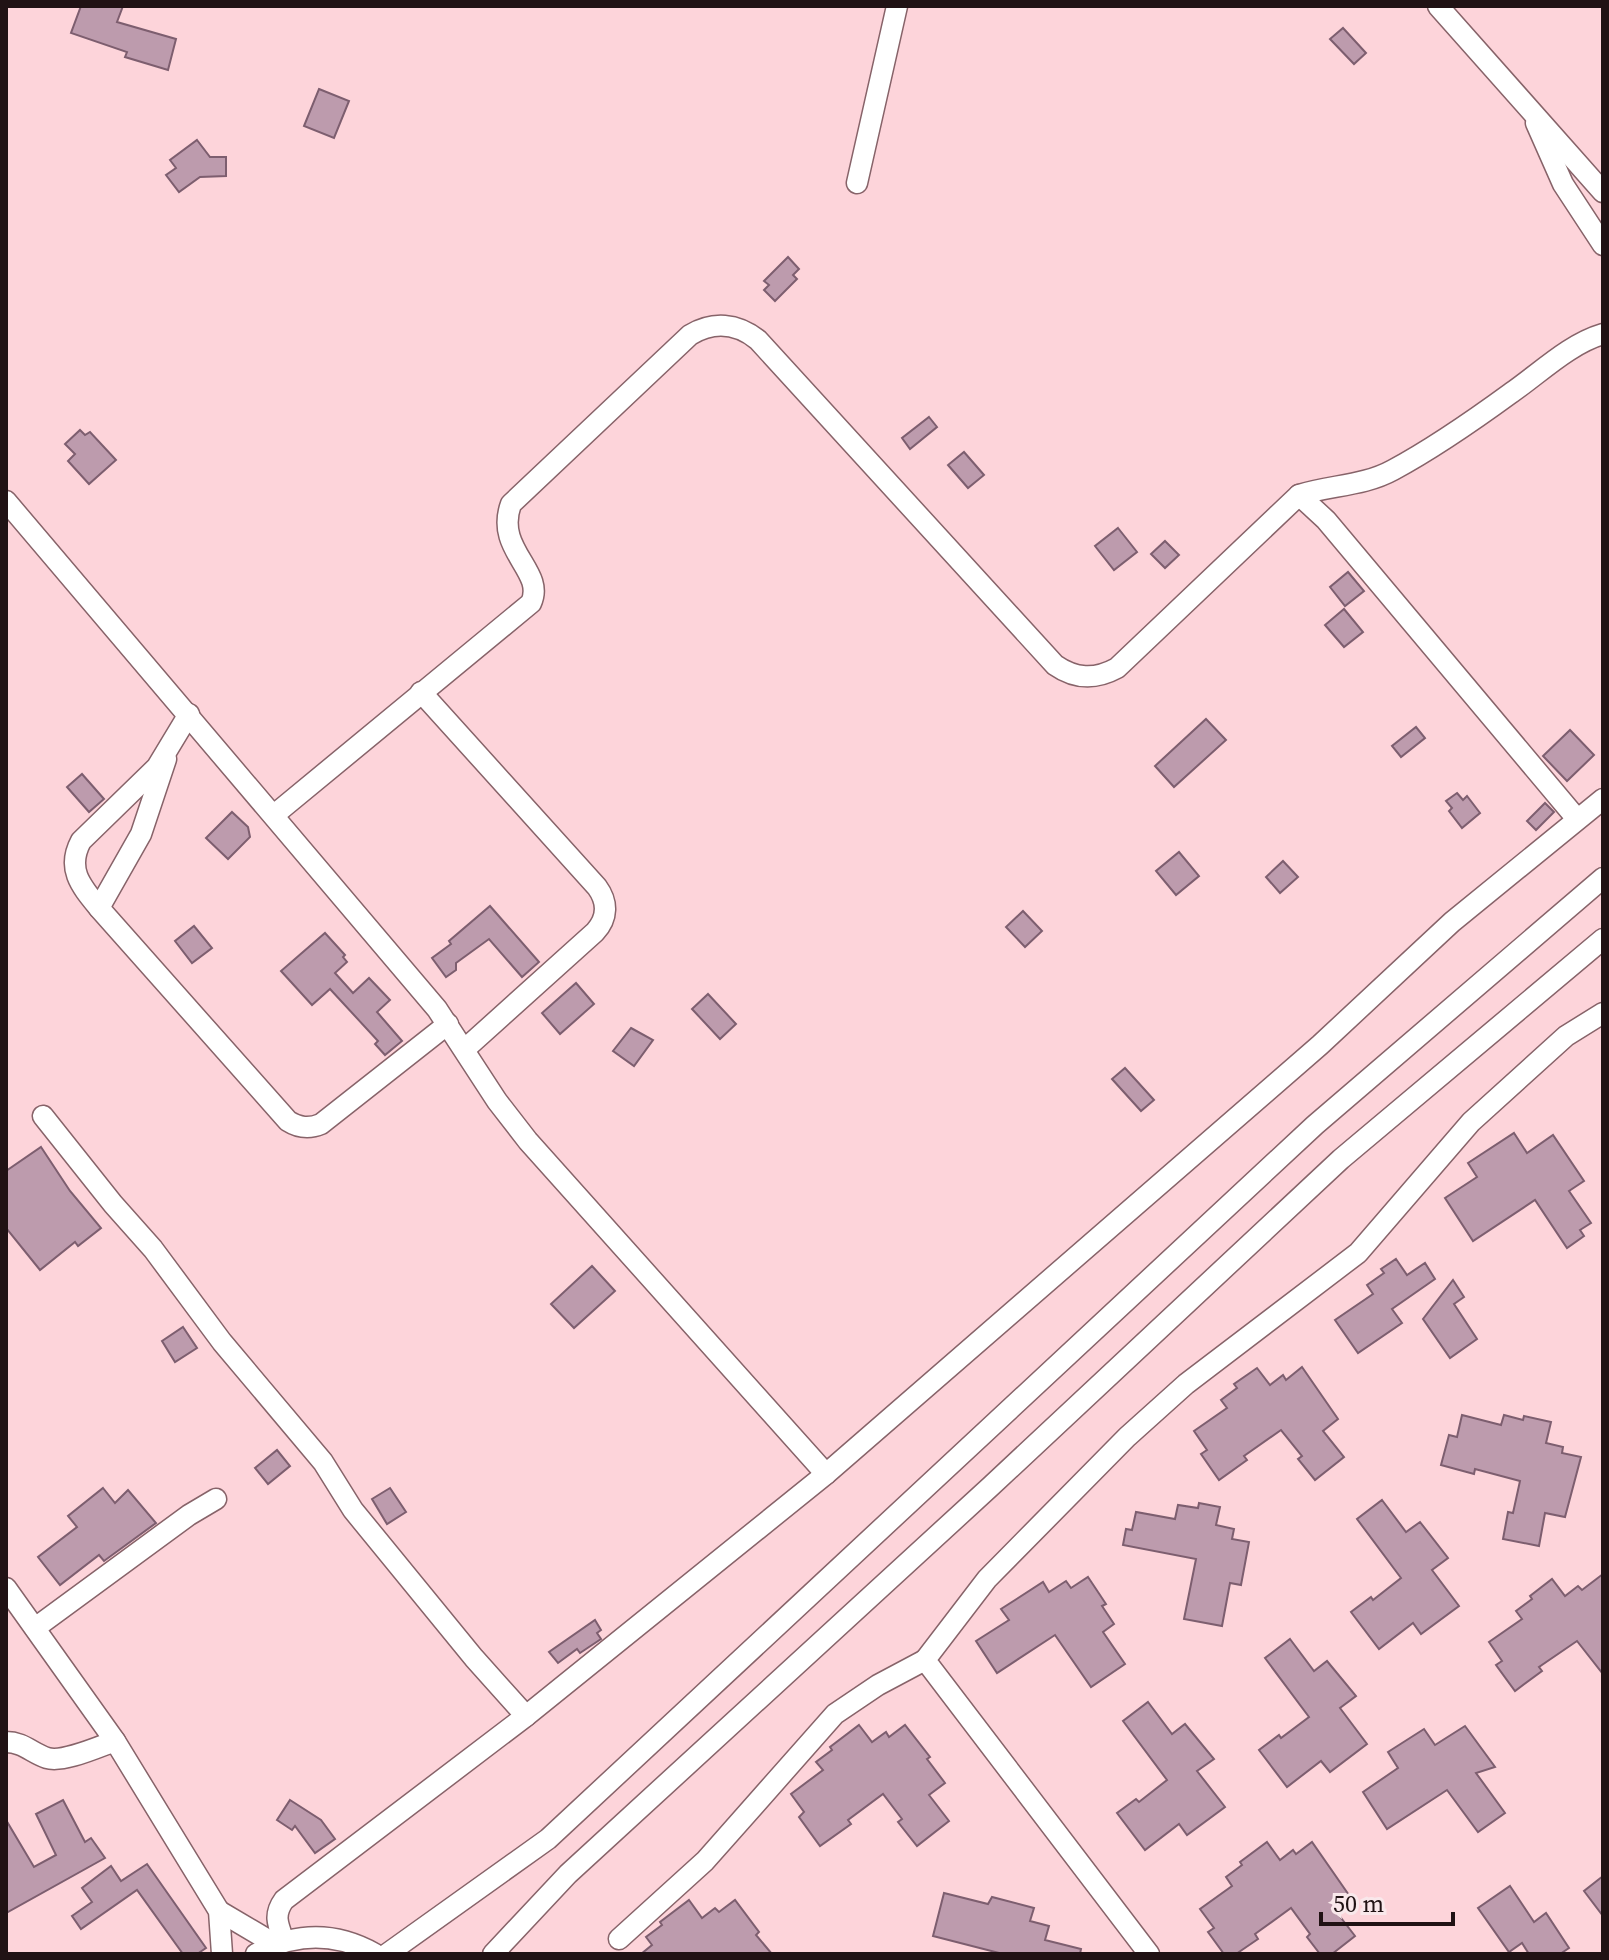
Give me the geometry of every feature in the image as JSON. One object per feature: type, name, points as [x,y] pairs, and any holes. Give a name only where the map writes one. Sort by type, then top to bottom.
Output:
[{"type":"street","points":[[857,183],[897,6]]},
{"type":"street","points":[[1438,6],[1603,192]]},
{"type":"street","points":[[1532,113],[1553,166],[1603,245]]},
{"type":"street","points":[[274,815],[531,603],[534,586],[508,537],[506,526],[507,515],[517,495],[690,335],[707,327],[739,328],[758,340],[1055,665],[1071,674],[1099,676],[1117,668],[1299,495],[1358,483],[1391,471],[1509,395],[1569,351],[1603,334]]},
{"type":"street","points":[[1299,495],[1326,520],[1577,819]]},
{"type":"street","points":[[6,501],[448,1024],[497,1101],[528,1141],[826,1474]]},
{"type":"street","points":[[421,692],[597,887],[605,907],[603,921],[595,932],[465,1049]]},
{"type":"street","points":[[99,908],[141,834],[168,752],[189,714]]},
{"type":"street","points":[[168,752],[144,780],[81,841],[74,866],[76,875],[99,908],[288,1121],[298,1126],[321,1124],[448,1024]]},
{"type":"street","points":[[279,1942],[276,1920],[284,1900],[526,1716],[826,1474],[1320,1045],[1452,922],[1603,799]]},
{"type":"street","points":[[387,1954],[548,1839],[1315,1125],[1603,878]]},
{"type":"street","points":[[493,1954],[568,1874],[990,1487],[1341,1159],[1603,939]]},
{"type":"street","points":[[619,1939],[705,1861],[835,1714],[878,1685],[925,1660],[987,1579],[1127,1437],[1186,1384],[1358,1253],[1471,1122],[1566,1036],[1603,1013]]},
{"type":"street","points":[[43,1116],[153,1249],[222,1342],[323,1462],[353,1510],[474,1658],[526,1716]]},
{"type":"street","points":[[35,1628],[189,1515],[216,1499]]},
{"type":"street","points":[[6,1588],[115,1741],[219,1911],[222,1954]]},
{"type":"street","points":[[925,1660],[1149,1954]]},
{"type":"street","points":[[6,1742],[20,1743],[56,1760],[115,1741]]},
{"type":"street","points":[[219,1911],[279,1942]]},
{"type":"street","points":[[256,1954],[279,1942],[309,1936],[335,1938],[359,1945],[375,1954]]},
{"type":"building","points":[[81,6],[123,6],[117,22],[176,39],[168,70],[125,57],[127,52],[71,33]]},
{"type":"building","points":[[1343,28],[1366,53],[1354,64],[1330,39]]},
{"type":"building","points":[[319,89],[349,101],[334,138],[304,126]]},
{"type":"building","points":[[197,140],[210,157],[226,157],[226,176],[200,177],[179,192],[166,175],[176,168],[170,160]]},
{"type":"building","points":[[788,257],[799,269],[793,275],[797,279],[775,301],[764,290],[769,285],[764,281]]},
{"type":"building","points":[[929,417],[937,427],[910,449],[902,438]]},
{"type":"building","points":[[80,430],[85,435],[90,432],[116,460],[89,484],[68,461],[75,454],[65,444]]},
{"type":"building","points":[[964,452],[984,475],[968,488],[948,465]]},
{"type":"building","points":[[1118,528],[1137,552],[1114,570],[1095,546]]},
{"type":"building","points":[[1165,541],[1179,555],[1165,568],[1151,554]]},
{"type":"building","points":[[1348,572],[1364,591],[1345,606],[1330,587]]},
{"type":"building","points":[[1344,609],[1363,632],[1344,647],[1325,625]]},
{"type":"building","points":[[1206,719],[1226,740],[1174,787],[1155,766]]},
{"type":"building","points":[[1416,727],[1425,738],[1401,757],[1392,746]]},
{"type":"building","points":[[1570,730],[1594,755],[1567,781],[1543,756]]},
{"type":"building","points":[[82,774],[104,799],[89,812],[67,787]]},
{"type":"building","points":[[1457,793],[1463,800],[1467,796],[1480,813],[1462,828],[1449,811],[1452,808],[1446,801]]},
{"type":"building","points":[[1545,803],[1554,812],[1536,830],[1527,821]]},
{"type":"building","points":[[232,812],[248,827],[250,837],[228,859],[206,838]]},
{"type":"building","points":[[1179,852],[1199,876],[1176,895],[1156,871]]},
{"type":"building","points":[[1283,861],[1298,877],[1280,893],[1266,877]]},
{"type":"building","points":[[490,906],[539,962],[522,977],[489,939],[456,963],[456,970],[446,977],[432,958]]},
{"type":"building","points":[[1023,911],[1042,931],[1025,947],[1006,927]]},
{"type":"building","points":[[194,926],[212,948],[192,963],[175,941]]},
{"type":"building","points":[[325,933],[345,955],[343,957],[347,962],[335,973],[353,993],[369,978],[390,1000],[377,1012],[402,1041],[385,1055],[375,1044],[378,1041],[330,989],[312,1005],[281,971]]},
{"type":"building","points":[[576,983],[594,1004],[560,1034],[542,1013]]},
{"type":"building","points":[[708,994],[736,1024],[720,1039],[692,1009]]},
{"type":"building","points":[[631,1028],[653,1040],[634,1066],[613,1051]]},
{"type":"building","points":[[1125,1068],[1154,1100],[1141,1111],[1112,1079]]},
{"type":"building","points":[[1514,1133],[1527,1153],[1553,1135],[1584,1181],[1569,1191],[1591,1223],[1580,1230],[1584,1236],[1567,1248],[1535,1200],[1473,1241],[1445,1198],[1477,1177],[1468,1163]]},
{"type":"building","points":[[41,1147],[70,1191],[101,1228],[78,1246],[75,1242],[40,1270],[6,1228],[6,1171]]},
{"type":"building","points":[[1396,1259],[1407,1275],[1425,1263],[1435,1279],[1392,1309],[1402,1323],[1358,1353],[1335,1320],[1373,1294],[1367,1285],[1384,1273],[1381,1269]]},
{"type":"building","points":[[592,1266],[615,1291],[574,1328],[551,1304]]},
{"type":"building","points":[[1453,1280],[1464,1297],[1454,1304],[1477,1339],[1450,1358],[1423,1319]]},
{"type":"building","points":[[183,1327],[197,1348],[175,1362],[162,1341]]},
{"type":"building","points":[[1302,1367],[1338,1419],[1323,1431],[1344,1457],[1315,1480],[1298,1459],[1302,1456],[1281,1430],[1244,1456],[1247,1460],[1219,1480],[1201,1454],[1207,1450],[1194,1431],[1227,1408],[1221,1400],[1237,1388],[1234,1384],[1257,1368],[1270,1385],[1283,1375],[1286,1380]]},
{"type":"building","points":[[1462,1415],[1501,1425],[1504,1415],[1551,1422],[1546,1443],[1563,1447],[1562,1453],[1581,1457],[1565,1517],[1545,1513],[1539,1546],[1503,1539],[1508,1512],[1513,1513],[1520,1481],[1475,1469],[1474,1474],[1441,1465],[1449,1435],[1457,1437]]},
{"type":"building","points":[[277,1450],[290,1466],[268,1484],[255,1468]]},
{"type":"building","points":[[103,1488],[115,1503],[128,1490],[156,1523],[104,1561],[99,1555],[60,1585],[38,1557],[77,1527],[68,1516]]},
{"type":"building","points":[[390,1488],[406,1512],[387,1524],[372,1499]]},
{"type":"building","points":[[1382,1500],[1406,1532],[1420,1522],[1448,1558],[1432,1570],[1459,1606],[1421,1634],[1413,1623],[1379,1649],[1351,1612],[1371,1597],[1373,1600],[1401,1578],[1357,1519]]},
{"type":"building","points":[[1199,1503],[1220,1507],[1216,1525],[1234,1529],[1232,1539],[1249,1542],[1241,1585],[1230,1583],[1222,1626],[1184,1619],[1196,1559],[1123,1545],[1126,1529],[1132,1530],[1136,1512],[1175,1519],[1178,1505],[1198,1508]]},
{"type":"building","points":[[1603,1574],[1603,1674],[1577,1641],[1539,1667],[1542,1671],[1515,1691],[1496,1665],[1502,1661],[1489,1642],[1522,1619],[1516,1611],[1552,1579],[1565,1596],[1578,1586],[1582,1590]]},
{"type":"building","points":[[1088,1577],[1106,1604],[1102,1606],[1114,1624],[1103,1632],[1125,1664],[1091,1687],[1055,1635],[997,1673],[976,1641],[1009,1620],[1001,1609],[1043,1582],[1049,1592],[1066,1581],[1071,1588]]},
{"type":"building","points":[[595,1620],[601,1630],[597,1633],[601,1639],[580,1653],[577,1649],[558,1663],[549,1652]]},
{"type":"building","points":[[1290,1639],[1314,1671],[1327,1661],[1356,1696],[1340,1708],[1367,1744],[1330,1772],[1321,1761],[1287,1787],[1259,1750],[1309,1717],[1265,1658]]},
{"type":"building","points":[[1148,1702],[1172,1734],[1185,1724],[1214,1759],[1197,1771],[1225,1807],[1187,1835],[1179,1824],[1145,1850],[1117,1813],[1136,1799],[1139,1802],[1167,1780],[1123,1721]]},
{"type":"building","points":[[859,1725],[872,1742],[886,1732],[889,1737],[905,1725],[930,1757],[927,1759],[945,1783],[929,1795],[949,1821],[917,1846],[898,1822],[902,1819],[883,1794],[848,1820],[851,1824],[820,1846],[799,1817],[804,1812],[791,1794],[823,1770],[816,1762]]},
{"type":"building","points":[[1465,1726],[1495,1767],[1476,1773],[1505,1813],[1478,1832],[1447,1790],[1387,1829],[1363,1792],[1398,1768],[1388,1752],[1424,1729],[1435,1745]]},
{"type":"building","points":[[63,1800],[85,1842],[91,1838],[105,1858],[6,1913],[6,1820],[34,1867],[56,1855],[36,1814]]},
{"type":"building","points":[[290,1800],[321,1820],[335,1839],[315,1853],[295,1826],[292,1830],[277,1820]]},
{"type":"building","points":[[1267,1842],[1280,1860],[1293,1850],[1296,1854],[1312,1842],[1351,1898],[1335,1910],[1355,1936],[1332,1954],[1320,1954],[1291,1908],[1255,1934],[1258,1939],[1236,1954],[1224,1954],[1208,1932],[1214,1928],[1200,1909],[1232,1886],[1226,1877]]},
{"type":"building","points":[[147,1864],[206,1948],[197,1954],[183,1954],[137,1890],[81,1929],[72,1916],[92,1902],[82,1888],[111,1866],[121,1881]]},
{"type":"building","points":[[1603,1876],[1603,1916],[1584,1891]]},
{"type":"building","points":[[1510,1886],[1534,1922],[1546,1913],[1569,1948],[1560,1954],[1529,1954],[1522,1943],[1509,1952],[1478,1908]]},
{"type":"building","points":[[944,1893],[988,1904],[992,1897],[1034,1908],[1030,1921],[1049,1926],[1045,1940],[1081,1949],[1080,1954],[1003,1954],[933,1936]]},
{"type":"building","points":[[689,1900],[702,1918],[715,1908],[719,1912],[735,1900],[759,1932],[756,1935],[772,1954],[641,1954],[652,1945],[646,1937]]}]
